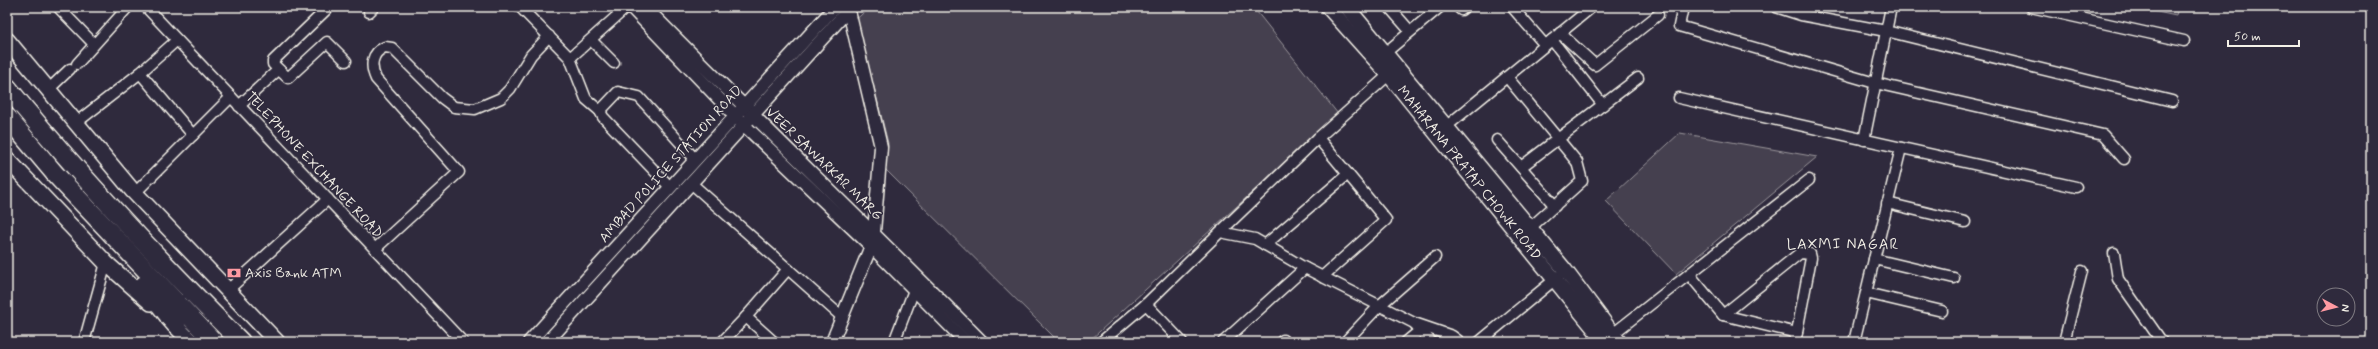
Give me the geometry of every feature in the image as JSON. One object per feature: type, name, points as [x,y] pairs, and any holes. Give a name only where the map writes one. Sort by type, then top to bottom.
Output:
[{"type":"highway","points":[[7,87],[64,156],[170,270],[241,342]]},
{"type":"highway","points":[[7,117],[56,175],[123,248],[214,342]]},
{"type":"highway","points":[[123,248],[126,261],[176,325]]},
{"type":"main road","name":"MAHARANA PRATAP CHOWK ROAD","points":[[1328,7],[1393,71],[1560,275],[1610,340]]},
{"type":"main road","name":"MAHARANA PRATAP CHOWK ROAD","points":[[1347,7],[1385,53],[1393,71]]},
{"type":"main road","points":[[7,40],[77,122],[134,193],[277,342]]},
{"type":"main road","name":"MAHARANA PRATAP CHOWK ROAD","points":[[1441,131],[1530,228],[1560,275]]},
{"type":"main road","points":[[7,159],[106,263],[176,325],[190,342]]},
{"type":"street","points":[[58,7],[93,44]]},
{"type":"street","points":[[49,89],[74,66],[128,7]]},
{"type":"street","name":"TELEPHONE EXCHANGE ROAD","points":[[146,7],[463,342]]},
{"type":"street","points":[[520,7],[570,58],[586,99],[600,111],[603,117],[670,187]]},
{"type":"street","points":[[570,58],[627,7]]},
{"type":"street","name":"VEER SAWARKAR MARG","points":[[631,7],[663,33],[966,342]]},
{"type":"street","name":"VEER SAWARKAR MARG","points":[[645,7],[663,33]]},
{"type":"street","name":"AMBAD POLICE STATION ROAD","points":[[530,342],[738,111],[835,7]]},
{"type":"street","points":[[1389,7],[1410,31]]},
{"type":"street","points":[[1385,53],[1440,7]]},
{"type":"street","points":[[1458,7],[1461,10],[1465,7]]},
{"type":"street","points":[[1512,7],[1548,43],[1603,105]]},
{"type":"street","points":[[1441,131],[1592,7]]},
{"type":"street","points":[[1683,7],[1679,26],[1875,83],[2103,135],[2124,159]]},
{"type":"street","points":[[1776,7],[1801,15],[1886,31],[2172,101]]},
{"type":"street","points":[[1864,140],[1891,7]]},
{"type":"street","points":[[2031,7],[2184,41]]},
{"type":"street","points":[[328,8],[273,61],[278,70],[286,77],[289,77],[327,42],[346,61]]},
{"type":"street","points":[[832,342],[871,246],[874,232],[881,147],[849,8]]},
{"type":"street","name":"AMBAD POLICE STATION ROAD","points":[[547,342],[849,8]]},
{"type":"street","points":[[1560,33],[1595,65],[1658,15]]},
{"type":"street","points":[[374,249],[459,172],[376,79],[372,65],[376,53],[385,47],[392,48],[442,98],[454,107],[475,109],[501,98],[510,89],[531,55],[549,36]]},
{"type":"street","points":[[77,122],[140,73],[177,40]]},
{"type":"street","points":[[591,40],[614,63]]},
{"type":"street","points":[[239,106],[278,70]]},
{"type":"street","points":[[1101,342],[1146,304],[1318,138],[1393,71]]},
{"type":"street","points":[[140,73],[193,135]]},
{"type":"street","points":[[1507,77],[1577,162],[1582,181],[1530,228]]},
{"type":"street","points":[[1522,167],[1638,78]]},
{"type":"street","points":[[600,111],[618,92],[639,97],[695,159]]},
{"type":"street","points":[[134,193],[231,97]]},
{"type":"street","points":[[1679,98],[2076,187]]},
{"type":"street","name":"VEER SAWARKAR MARG","points":[[748,121],[874,232],[982,342]]},
{"type":"street","points":[[1318,138],[1386,220],[1322,277]]},
{"type":"street","points":[[1497,140],[1555,206]]},
{"type":"street","points":[[1854,342],[1901,148]]},
{"type":"street","points":[[1265,245],[1348,174]]},
{"type":"street","points":[[1610,340],[1689,274],[1809,180]]},
{"type":"street","points":[[691,183],[842,317]]},
{"type":"street","points":[[228,290],[328,199]]},
{"type":"street","points":[[1887,203],[1965,222]]},
{"type":"street","points":[[1220,232],[1255,239],[1305,268],[1379,306],[1419,326],[1452,336],[1460,342]]},
{"type":"street","points":[[1689,274],[1723,315],[1796,338],[1811,258],[1810,254],[1805,252],[1800,254],[1723,315]]},
{"type":"street","points":[[2114,253],[2118,279],[2162,342]]},
{"type":"street","points":[[1345,342],[1379,306],[1436,257]]},
{"type":"street","points":[[1874,259],[1954,278]]},
{"type":"street","points":[[84,342],[106,263]]},
{"type":"street","points":[[1223,342],[1305,268]]},
{"type":"street","points":[[722,342],[788,269]]},
{"type":"street","points":[[2064,342],[2082,272]]},
{"type":"street","points":[[1479,342],[1560,275]]},
{"type":"street","points":[[894,342],[914,290]]},
{"type":"street","points":[[1866,293],[1942,311]]},
{"type":"street","points":[[1146,304],[1182,342]]},
{"type":"street","points":[[746,317],[774,342]]},
{"type":"street","points":[[1406,342],[1419,326]]},
{"type":"street","points":[[1419,326],[1431,342]]},
{"type":"shaded area","points":[[870,7],[1253,7],[1338,114],[1088,342],[1059,342],[885,169],[888,143],[874,87],[853,22]]},
{"type":"shaded area","points":[[2134,7],[2178,7],[2176,16]]},
{"type":"shaded area","points":[[1680,133],[1817,157],[1676,274],[1606,201]]},
{"type":"place","name":"Axis Bank ATM","points":[[234,273]]},
{"type":"district","name":"LAXMI NAGAR","points":[[1843,245]]}]
